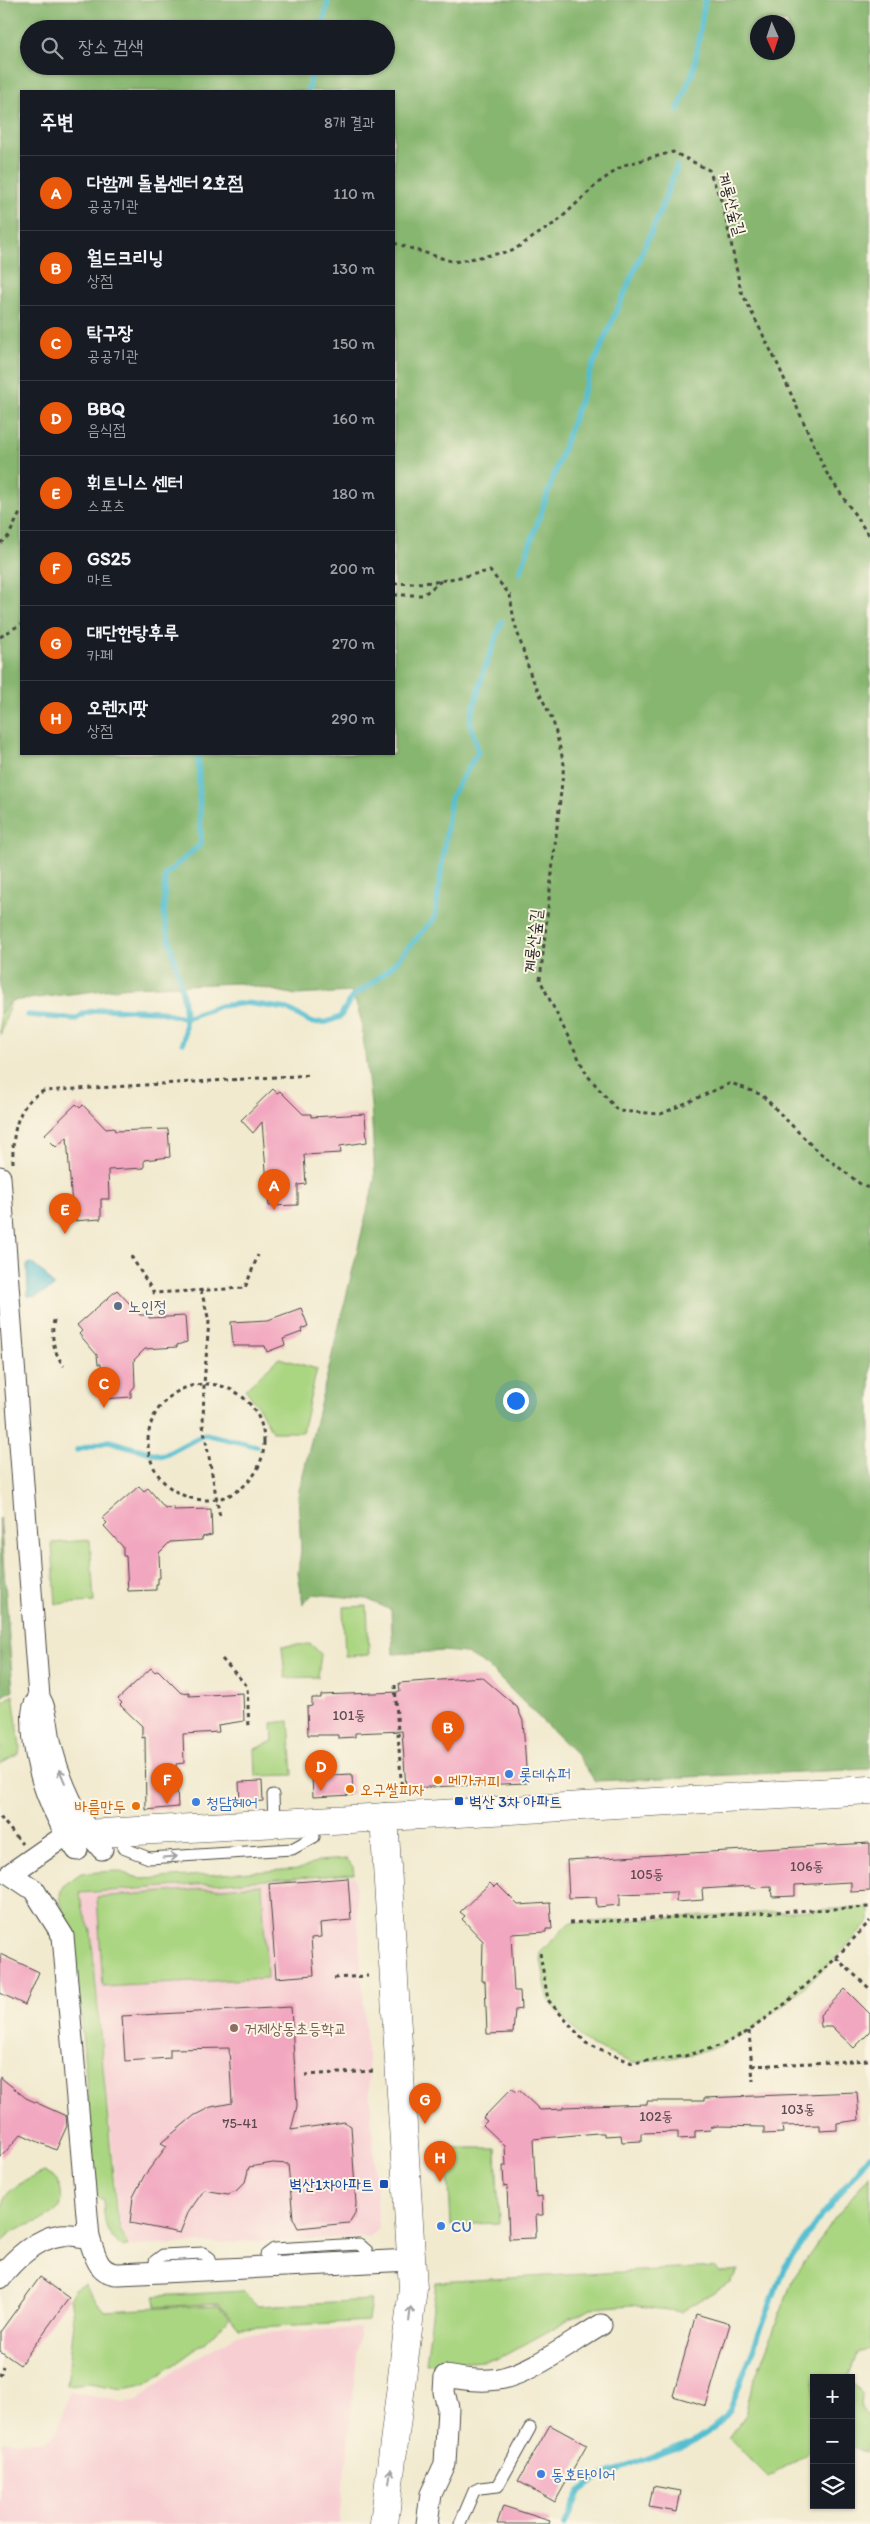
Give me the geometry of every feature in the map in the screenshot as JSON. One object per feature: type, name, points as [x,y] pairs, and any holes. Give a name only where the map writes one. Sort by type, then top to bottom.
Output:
[{"type":"street","points":[[6,1172],[39,1697],[45,1707],[51,1746],[57,1764],[91,1843]]},
{"type":"street","points":[[91,1843],[314,1837],[381,1820],[870,1790]]},
{"type":"street","points":[[403,2254],[113,2274],[99,2265],[90,2243],[64,1936],[34,1890],[15,1878],[23,1876],[58,1853],[91,1843],[274,1823],[870,1807]]},
{"type":"street","points":[[365,2524],[396,2289],[403,2254],[381,1820]]},
{"type":"street","points":[[0,2278],[36,2244],[60,2235],[90,2243],[112,2262],[367,2251],[403,2254]]},
{"type":"street","points":[[384,2524],[414,2288],[403,2254]]},
{"type":"street","points":[[427,2524],[430,2494],[445,2464],[448,2408],[444,2392],[445,2376],[478,2381],[500,2379],[528,2368],[600,2325]]},
{"type":"lane","points":[[273,1795],[274,1823]]},
{"type":"lane","points":[[460,2524],[474,2491],[480,2488],[498,2486],[530,2428]]},
{"type":"path","name":"계룡산숲길","points":[[395,243],[454,262],[512,251],[558,221],[598,183],[624,165],[673,152],[709,170],[723,205],[741,290],[778,365],[826,472],[870,538]]},
{"type":"path","points":[[0,543],[8,537],[20,513]]},
{"type":"path","name":"계룡산숲길","points":[[395,584],[442,581],[490,572],[510,595],[514,621],[531,676],[553,721],[564,764],[540,980],[587,1075],[618,1111],[661,1114],[730,1083],[762,1095],[816,1148],[863,1186],[870,1188]]},
{"type":"path","points":[[395,595],[423,595],[442,581]]},
{"type":"path","points":[[0,637],[20,625]]},
{"type":"path","points":[[6,1172],[18,1118],[32,1096],[44,1091],[311,1075]]},
{"type":"path","points":[[131,1256],[154,1293],[245,1288],[258,1255]]},
{"type":"path","points":[[201,1290],[209,1321],[204,1384],[204,1427],[220,1517]]},
{"type":"path","points":[[54,1320],[53,1341],[64,1366]]},
{"type":"path","points":[[204,1384],[228,1388],[244,1397],[256,1411],[263,1429],[265,1447],[260,1465],[250,1481],[235,1493],[218,1499],[198,1500],[179,1494],[163,1482],[151,1460],[148,1446],[150,1426],[158,1409],[172,1395],[190,1386],[204,1384]]},
{"type":"path","points":[[222,1659],[247,1686],[249,1728]]},
{"type":"path","points":[[381,1820],[395,1685]]},
{"type":"path","points":[[0,1818],[26,1849]]},
{"type":"path","points":[[569,1923],[870,1907]]},
{"type":"path","points":[[540,1953],[548,2000],[586,2043],[632,2063],[685,2056],[722,2045],[748,2032],[786,2003],[836,1958],[870,1921]]},
{"type":"path","points":[[836,1958],[870,1989]]},
{"type":"path","points":[[334,1978],[368,1976]]},
{"type":"path","points":[[748,2032],[753,2082]]},
{"type":"path","points":[[752,2066],[870,2060]]},
{"type":"path","points":[[305,2075],[373,2071]]},
{"type":"path","points":[[0,2376],[4,2366]]},
{"type":"shaded area","name":"거제상동초등학교","points":[[355,1876],[379,2229],[369,2237],[130,2246],[121,2229],[118,2212],[92,1931],[82,1909],[81,1894]]},
{"type":"shaded area","points":[[360,2328],[339,2524],[0,2524],[2,2441],[43,2442],[57,2432],[69,2392],[124,2402],[138,2400],[178,2368],[239,2334]]},
{"type":"green space","points":[[0,0],[870,0],[870,1769],[595,1781],[577,1755],[487,1666],[465,1653],[444,1651],[393,1654],[391,1610],[367,1599],[313,1594],[303,1604],[298,1573],[301,1550],[298,1495],[375,1178],[371,1105],[361,1019],[352,992],[296,995],[239,983],[130,987],[11,1001],[0,1014]]},
{"type":"green space","points":[[10,1002],[10,1005],[0,1036],[0,1014]]},
{"type":"green space","points":[[279,1358],[317,1369],[302,1432],[272,1432],[260,1409],[245,1389]]},
{"type":"green space","points":[[0,1518],[13,1690],[0,1698]]},
{"type":"green space","points":[[90,1540],[94,1602],[56,1604],[52,1543]]},
{"type":"green space","points":[[367,1606],[369,1655],[345,1656],[343,1607]]},
{"type":"green space","points":[[311,1644],[321,1654],[318,1677],[285,1678],[282,1646]]},
{"type":"green space","points":[[13,1695],[20,1747],[19,1754],[0,1764],[0,1704]]},
{"type":"green space","points":[[289,1721],[293,1775],[256,1776],[255,1749],[273,1741],[272,1723]]},
{"type":"green space","points":[[347,1859],[353,1867],[354,1874],[80,1893],[82,1909],[91,1931],[116,2211],[120,2229],[128,2246],[122,2247],[112,2237],[106,2227],[103,2201],[97,2197],[73,1933],[62,1911],[60,1894],[63,1886],[81,1873],[117,1871],[142,1879],[299,1869],[318,1861]]},
{"type":"green space","points":[[262,1885],[267,1978],[103,1987],[97,1897]]},
{"type":"green space","points":[[870,1907],[870,1921],[834,1960],[786,2003],[749,2031],[722,2045],[685,2056],[632,2063],[586,2043],[548,2000],[540,1953],[569,1923]]},
{"type":"green space","points":[[447,2148],[496,2148],[499,2223],[451,2225]]},
{"type":"green space","points":[[44,2172],[59,2184],[61,2200],[58,2208],[46,2218],[15,2231],[0,2243],[2,2205],[6,2197],[19,2185]]},
{"type":"green space","points":[[870,2174],[870,2348],[857,2354],[850,2374],[810,2374],[810,2450],[805,2456],[768,2477],[729,2438],[745,2415],[751,2389],[793,2279],[834,2219]]},
{"type":"green space","points":[[714,2267],[719,2272],[738,2270],[730,2282],[681,2312],[632,2305],[590,2308],[498,2359],[426,2364],[436,2282]]},
{"type":"green space","points":[[84,2284],[104,2311],[219,2305],[229,2318],[206,2342],[145,2385],[122,2389],[89,2383],[67,2385],[74,2323],[70,2297],[75,2289]]},
{"type":"green space","points":[[243,2291],[258,2306],[371,2300],[368,2321],[239,2328],[219,2303],[156,2307],[155,2296]]},
{"type":"green space","points":[[855,2385],[862,2393],[861,2409],[870,2419],[870,2437],[866,2452],[855,2448]]},
{"type":"water","points":[[31,1263],[45,1274],[54,1287],[35,1297],[28,1296],[27,1264]]},
{"type":"building","points":[[273,1089],[277,1093],[280,1091],[303,1114],[311,1114],[311,1117],[365,1114],[367,1142],[340,1146],[341,1153],[304,1155],[306,1184],[298,1185],[298,1205],[269,1206],[262,1122],[253,1133],[241,1120]]},
{"type":"building","points":[[76,1104],[80,1108],[83,1105],[106,1129],[114,1128],[115,1131],[168,1129],[170,1157],[144,1160],[144,1168],[108,1170],[109,1199],[101,1199],[101,1219],[73,1221],[67,1137],[56,1147],[44,1135]]},
{"type":"building","points":[[117,1290],[140,1315],[149,1315],[149,1318],[185,1316],[187,1342],[177,1345],[177,1347],[145,1349],[134,1360],[135,1386],[131,1391],[131,1397],[102,1399],[101,1364],[98,1364],[97,1355],[79,1334],[82,1331],[77,1325]]},
{"type":"building","points":[[301,1308],[308,1326],[301,1329],[302,1332],[283,1339],[285,1345],[267,1352],[265,1346],[233,1346],[231,1322],[268,1320]]},
{"type":"building","points":[[139,1486],[144,1491],[148,1488],[165,1508],[174,1507],[174,1510],[211,1509],[212,1535],[202,1537],[202,1540],[170,1542],[159,1553],[160,1578],[158,1578],[158,1584],[156,1584],[156,1590],[128,1591],[126,1556],[123,1556],[123,1547],[104,1526],[107,1523],[102,1518]]},
{"type":"building","points":[[151,1668],[155,1672],[158,1670],[181,1693],[189,1692],[189,1696],[243,1693],[244,1721],[218,1725],[219,1732],[183,1734],[184,1763],[176,1764],[178,1807],[146,1810],[145,1737],[142,1738],[142,1726],[120,1705],[122,1703],[118,1699]]},
{"type":"building","points":[[482,1677],[517,1707],[523,1721],[527,1783],[406,1788],[402,1731],[355,1733],[355,1737],[338,1738],[338,1735],[308,1735],[307,1707],[312,1706],[312,1698],[321,1698],[321,1695],[400,1692],[399,1683]]},
{"type":"building","points":[[352,1774],[353,1795],[313,1797],[312,1776]]},
{"type":"building","points":[[262,1781],[263,1801],[240,1803],[239,1782]]},
{"type":"building","points":[[870,1843],[870,1891],[851,1892],[851,1882],[795,1885],[795,1896],[772,1897],[771,1887],[750,1888],[750,1886],[702,1889],[703,1900],[676,1902],[676,1892],[620,1894],[620,1905],[597,1907],[596,1897],[569,1898],[567,1860]]},
{"type":"building","name":"거제상동초등학교","points":[[348,1878],[351,1920],[320,1923],[321,1937],[311,1938],[314,1975],[276,1978],[269,1884]]},
{"type":"building","points":[[490,1883],[494,1887],[497,1884],[518,1905],[550,1903],[552,1929],[546,1929],[546,1932],[511,1934],[514,1991],[520,1991],[521,2009],[515,2010],[513,2033],[487,2034],[485,1981],[482,1981],[483,1941],[462,1919],[465,1916],[460,1912]]},
{"type":"building","points":[[0,1954],[39,1972],[25,2005],[0,1993]]},
{"type":"building","points":[[845,1989],[870,2014],[870,2032],[854,2048],[832,2027],[821,2027],[820,2015]]},
{"type":"building","points":[[291,2007],[297,2106],[291,2130],[344,2122],[351,2126],[356,2204],[355,2213],[349,2223],[298,2228],[293,2218],[288,2164],[273,2163],[249,2167],[245,2182],[236,2191],[228,2194],[204,2190],[188,2213],[180,2233],[130,2223],[133,2197],[144,2176],[167,2146],[161,2143],[195,2115],[211,2107],[232,2103],[229,2048],[170,2049],[170,2058],[125,2061],[122,2016]]},
{"type":"building","points":[[0,2077],[26,2098],[66,2116],[67,2126],[56,2150],[21,2134],[0,2158]]},
{"type":"building","points":[[512,2088],[516,2093],[519,2090],[540,2110],[563,2109],[563,2107],[647,2104],[647,2101],[704,2101],[704,2098],[857,2092],[859,2120],[837,2123],[837,2130],[820,2131],[820,2125],[782,2126],[783,2133],[764,2134],[764,2127],[717,2126],[710,2128],[711,2130],[695,2131],[695,2138],[678,2139],[678,2132],[641,2133],[641,2141],[622,2142],[621,2135],[604,2136],[604,2133],[533,2139],[536,2197],[542,2196],[543,2215],[536,2215],[537,2231],[535,2232],[535,2238],[509,2239],[507,2186],[504,2187],[503,2166],[506,2166],[505,2146],[483,2125],[487,2121],[483,2118]]},
{"type":"building","points":[[40,2277],[69,2298],[20,2365],[0,2351],[0,2332]]},
{"type":"building","points":[[696,2314],[730,2324],[706,2406],[673,2396]]},
{"type":"building","points":[[550,2425],[587,2445],[555,2502],[518,2481]]},
{"type":"building","points":[[653,2486],[681,2491],[677,2512],[649,2507]]},
{"type":"building","points":[[503,2506],[550,2521],[549,2524],[497,2524]]},
{"type":"waterway","points":[[324,20],[328,0]]},
{"type":"waterway","points":[[678,110],[694,68],[705,0]]},
{"type":"waterway","points":[[308,90],[312,75]]},
{"type":"waterway","points":[[520,573],[590,372],[659,214],[677,166]]},
{"type":"waterway","points":[[28,1015],[76,1019],[85,1013],[104,1009],[157,1011],[185,1018],[220,1006],[247,1003],[287,1009],[313,1023],[327,1022],[340,1017],[352,997],[374,982],[393,965],[435,918],[451,797],[478,752],[470,721],[484,670],[502,622]]},
{"type":"waterway","points":[[183,1043],[185,1012],[180,982],[165,921],[165,875],[201,844],[198,755]]},
{"type":"waterway","points":[[77,1450],[109,1441],[163,1456],[205,1434],[256,1446]]},
{"type":"waterway","points":[[565,2524],[579,2492],[603,2475],[694,2441],[713,2428],[729,2412],[784,2268],[817,2222],[870,2155]]},
{"type":"place","name":"다함께 돌봄센터 2호점","points":[[274,1210]]},
{"type":"place","name":"휘트니스 센터","points":[[65,1234]]},
{"type":"place","name":"노인정","points":[[118,1306]]},
{"type":"place","name":"탁구장","points":[[104,1408]]},
{"type":"place","name":"월드크리닝","points":[[448,1752]]},
{"type":"place","name":"롯데슈퍼","points":[[509,1774]]},
{"type":"place","name":"메가커피","points":[[438,1780]]},
{"type":"place","name":"오구쌀피자","points":[[350,1789]]},
{"type":"place","name":"BBQ","points":[[321,1791]]},
{"type":"place","name":"벽산 3차 아파트","points":[[459,1801]]},
{"type":"place","name":"청담헤어","points":[[196,1802]]},
{"type":"place","name":"GS25","points":[[167,1804]]},
{"type":"place","name":"바름만두","points":[[136,1806]]},
{"type":"place","name":"거제상동초등학교","points":[[234,2028]]},
{"type":"place","name":"대단한탕후루","points":[[425,2124]]},
{"type":"place","name":"오렌지팟","points":[[440,2182]]},
{"type":"place","name":"벽산1차아파트","points":[[384,2184]]},
{"type":"place","name":"CU","points":[[441,2226]]},
{"type":"place","name":"동호타이어","points":[[541,2474]]}]
